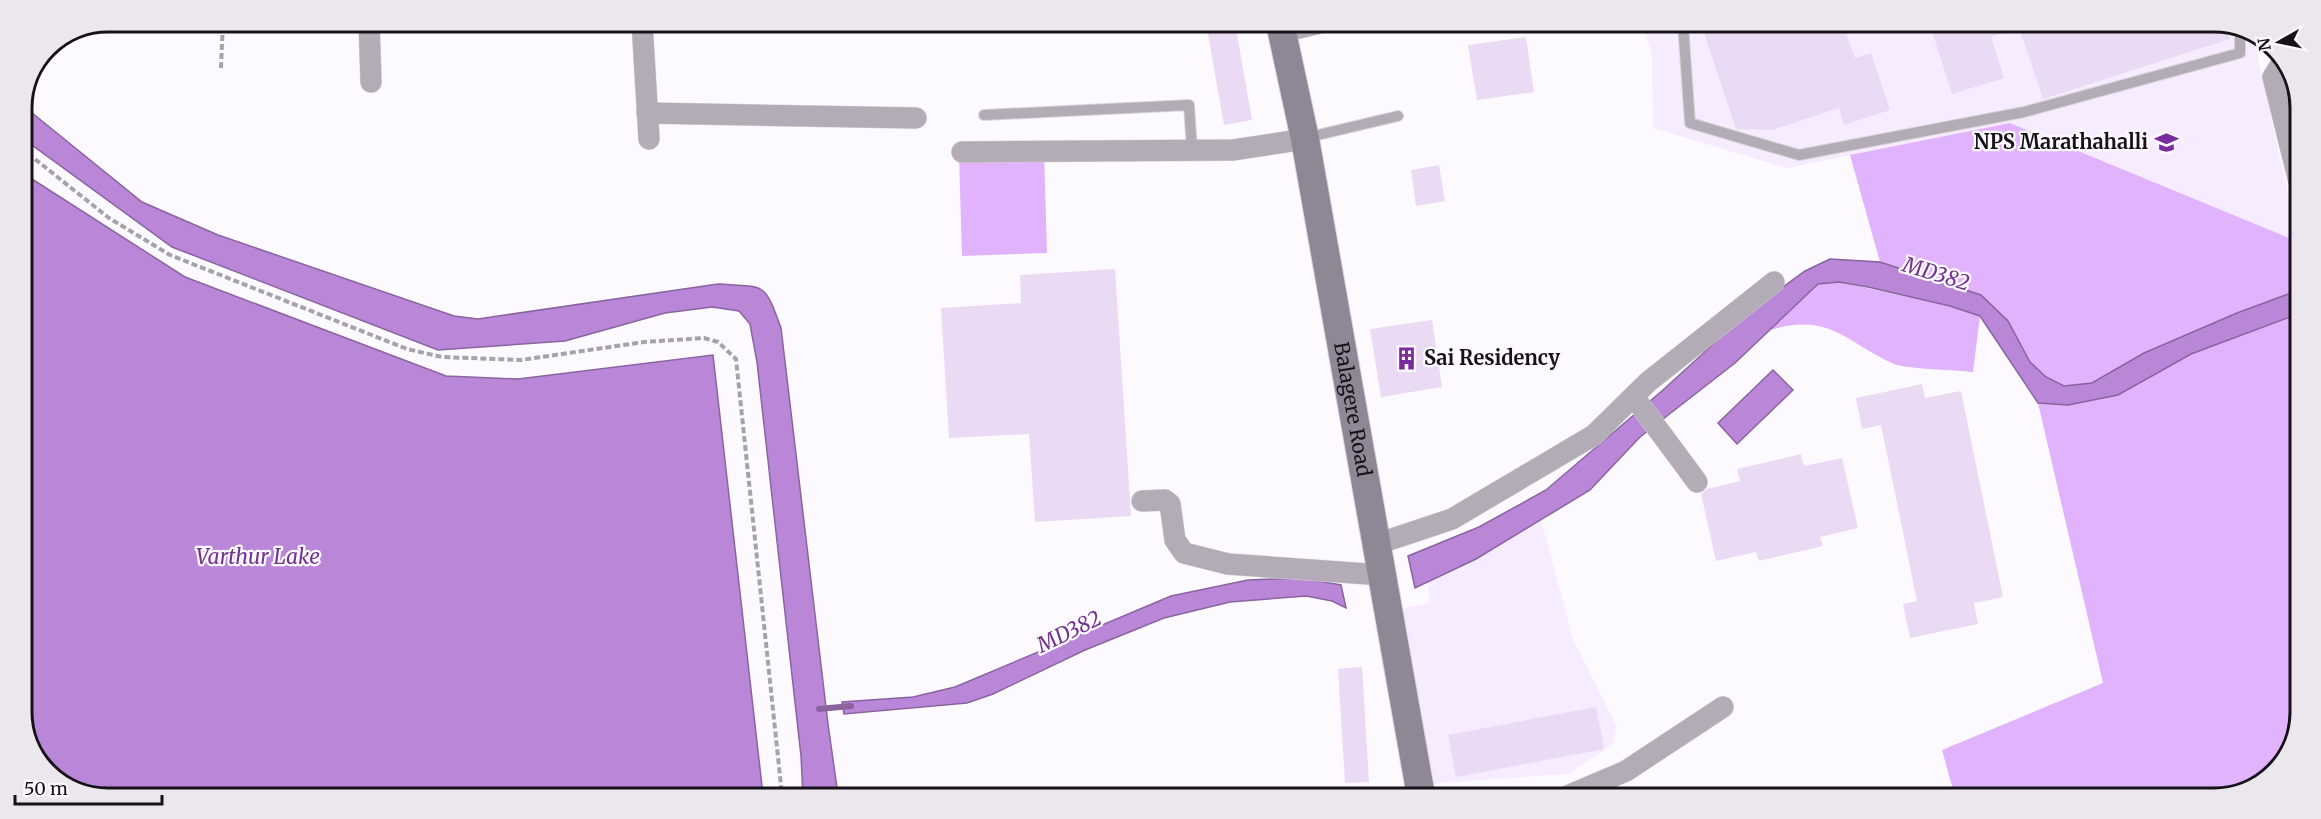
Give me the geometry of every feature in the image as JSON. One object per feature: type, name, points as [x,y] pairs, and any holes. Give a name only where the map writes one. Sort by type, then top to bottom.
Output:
[{"type":"street","points":[[369,32],[371,82]]},
{"type":"street","points":[[643,32],[649,139]]},
{"type":"street","name":"Balagere Road","points":[[1282,32],[1305,139],[1420,788]]},
{"type":"street","points":[[2279,72],[2289,128]]},
{"type":"street","points":[[647,113],[916,118]]},
{"type":"street","points":[[962,152],[1233,150],[1305,139]]},
{"type":"street","points":[[1377,544],[1452,519],[1594,435],[1637,401],[1648,382],[1774,282]]},
{"type":"street","points":[[1637,401],[1697,482]]},
{"type":"street","points":[[1142,501],[1165,500],[1170,504],[1175,540],[1184,553],[1228,564],[1382,575]]},
{"type":"street","points":[[1586,788],[1626,771],[1723,707]]},
{"type":"lane","points":[[1684,32],[1690,123],[1799,155],[2024,112],[2240,53],[2240,37]]},
{"type":"lane","points":[[984,115],[1189,105],[1192,150]]},
{"type":"lane","points":[[1305,139],[1398,116]]},
{"type":"path","points":[[221,68],[223,32]]},
{"type":"path","points":[[31,156],[109,218],[170,255],[407,350],[442,357],[521,360],[645,342],[704,338],[718,342],[730,351],[736,358],[781,788]]},
{"type":"shaded area","name":"NPS Marathahalli","points":[[1645,32],[2229,33],[2249,40],[2249,72],[2261,72],[2289,198],[2289,238],[2010,123],[1787,168],[1653,128],[1652,54]]},
{"type":"shaded area","points":[[2010,123],[2289,238],[2289,293],[2144,353],[2092,383],[2063,386],[2046,377],[2030,362],[2008,321],[1981,295],[1880,262],[1850,155]]},
{"type":"shaded area","points":[[1044,153],[1047,253],[962,256],[959,156]]},
{"type":"shaded area","points":[[1839,282],[1950,306],[1980,316],[1973,372],[1900,366],[1837,332],[1823,327],[1791,325],[1770,330],[1818,284]]},
{"type":"shaded area","points":[[2289,317],[2290,712],[2282,745],[2277,754],[2260,772],[2224,787],[1953,788],[1942,750],[2103,683],[2038,403],[2068,405],[2118,395],[2191,354]]},
{"type":"shaded area","points":[[1541,520],[1573,639],[1617,727],[1612,745],[1568,774],[1424,784],[1401,609],[1429,603],[1428,582],[1476,559]]},
{"type":"water","points":[[31,112],[142,202],[218,235],[454,316],[478,319],[718,284],[755,287],[762,290],[771,302],[781,328],[837,788],[803,788],[757,362],[750,324],[739,311],[712,307],[665,313],[565,341],[438,350],[172,247],[31,144]]},
{"type":"water","name":"Varthur Lake","points":[[31,178],[185,277],[446,376],[518,379],[713,355],[762,788],[107,788],[83,783],[69,777],[47,758],[42,750],[33,727],[32,717]]},
{"type":"water","points":[[1830,259],[1880,262],[1981,295],[2008,321],[2030,362],[2046,377],[2064,386],[2092,383],[2144,353],[2237,313],[2289,294],[2289,317],[2191,354],[2118,395],[2068,405],[2038,403],[1980,316],[1950,306],[1868,287],[1839,282],[1818,284],[1735,363],[1640,437],[1590,490],[1476,559],[1415,588],[1408,556],[1479,527],[1546,490],[1663,390],[1745,315],[1805,271]]},
{"type":"water","points":[[1773,370],[1793,390],[1737,444],[1718,423]]},
{"type":"water","points":[[1301,578],[1341,585],[1346,608],[1332,601],[1306,596],[1230,602],[1164,618],[1085,650],[993,694],[967,703],[844,714],[842,702],[913,697],[955,687],[1171,596],[1248,580]]},
{"type":"building","points":[[1208,32],[1237,32],[1252,120],[1224,125]]},
{"type":"building","points":[[1704,32],[1846,32],[1855,58],[1871,53],[1890,110],[1844,125],[1839,108],[1772,130],[1736,129]]},
{"type":"building","points":[[1932,32],[2005,32],[1991,37],[2004,78],[1952,94]]},
{"type":"building","points":[[2021,32],[2214,32],[2228,33],[2230,39],[2043,99]]},
{"type":"building","points":[[1526,37],[1534,92],[1477,100],[1468,45]]},
{"type":"building","points":[[1439,165],[1445,201],[1416,206],[1411,170]]},
{"type":"building","points":[[1115,269],[1131,516],[1035,522],[1029,434],[949,438],[941,308],[1021,303],[1020,275]]},
{"type":"building","name":"Sai Residency","points":[[1432,320],[1442,387],[1381,397],[1370,329]]},
{"type":"building","points":[[1922,384],[1925,398],[1961,391],[2003,597],[1974,603],[1978,624],[1910,638],[1903,604],[1917,601],[1881,425],[1862,429],[1856,398]]},
{"type":"building","points":[[1801,454],[1804,466],[1842,458],[1858,528],[1820,537],[1823,546],[1759,561],[1756,552],[1716,561],[1701,494],[1707,489],[1740,481],[1737,469]]},
{"type":"building","points":[[1362,667],[1369,782],[1345,783],[1338,669]]},
{"type":"building","points":[[1596,707],[1604,749],[1456,777],[1448,735]]},
{"type":"waterway","name":"MD382","points":[[819,709],[851,706]]},
{"type":"place","name":"NPS Marathahalli","points":[[2166,142]]},
{"type":"place","name":"Sai Residency","points":[[1406,358]]}]
